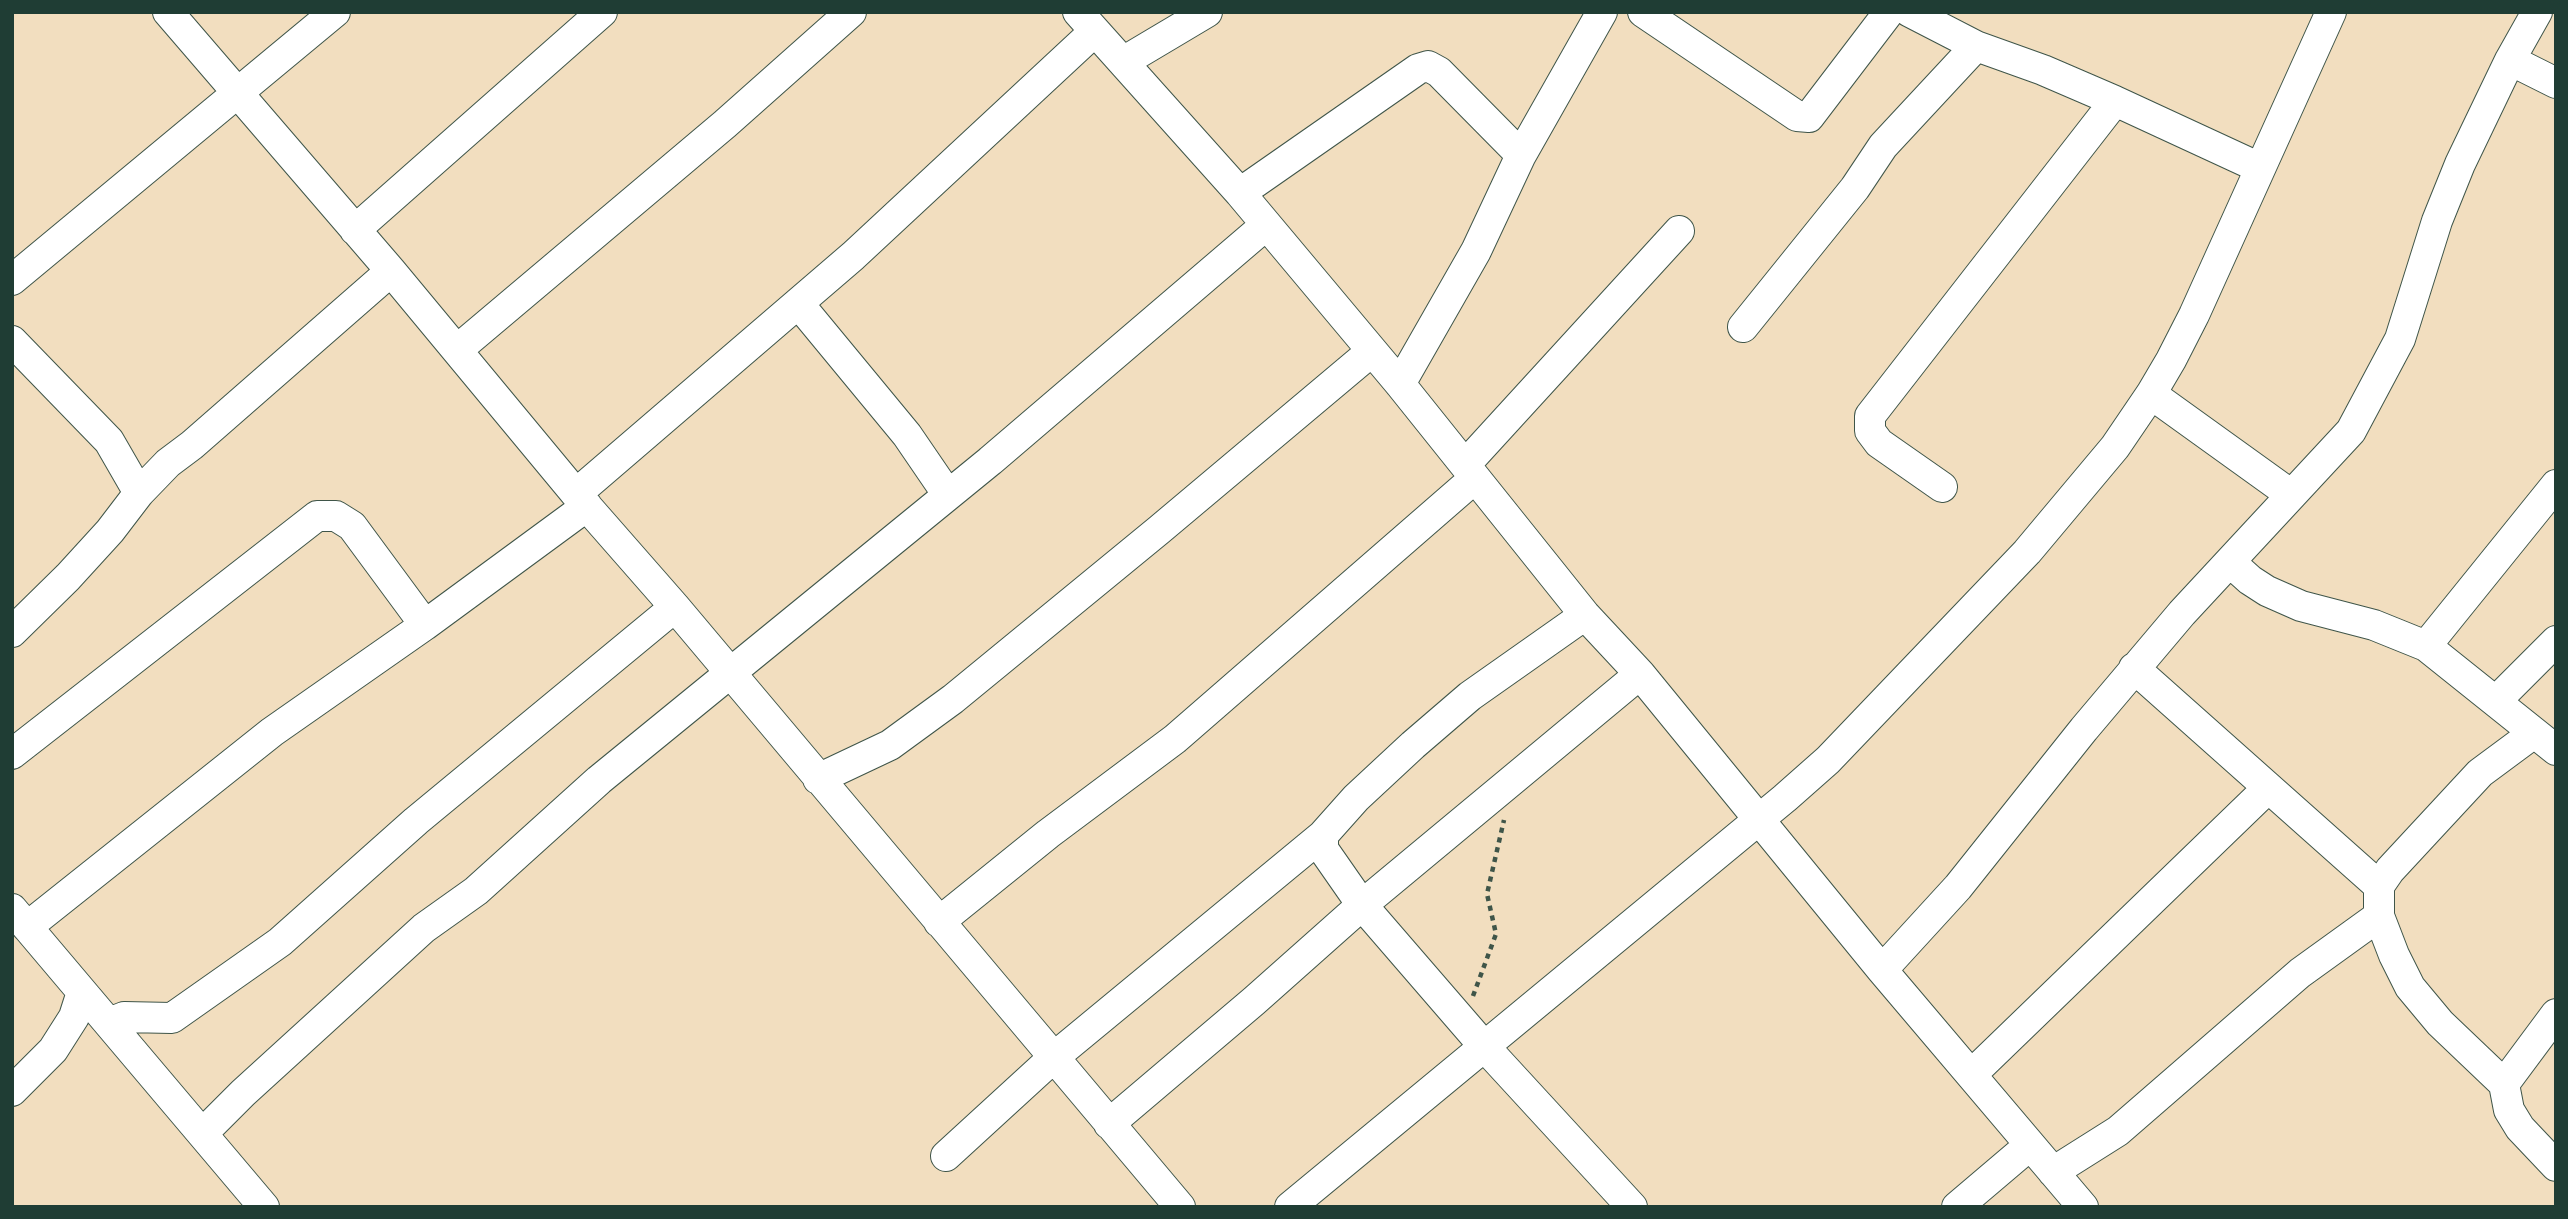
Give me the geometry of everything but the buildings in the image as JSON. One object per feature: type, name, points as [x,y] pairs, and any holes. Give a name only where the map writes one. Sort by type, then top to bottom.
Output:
[{"type":"street","points":[[168,12],[391,271],[581,500],[675,607],[1180,1207]]},
{"type":"street","points":[[12,280],[335,12]]},
{"type":"street","points":[[355,230],[602,12]]},
{"type":"street","points":[[457,350],[725,124],[851,12]]},
{"type":"street","points":[[1123,62],[1207,12]]},
{"type":"street","points":[[1400,384],[1476,251],[1521,155],[1602,12]]},
{"type":"street","points":[[1643,12],[1797,116],[1809,117],[1889,12]]},
{"type":"street","points":[[1910,12],[1976,46],[2043,70],[2260,168]]},
{"type":"street","points":[[1290,1207],[1828,760],[2027,552],[2115,447],[2151,394],[2194,315],[2331,12]]},
{"type":"street","points":[[1882,971],[1958,887],[2182,612],[2351,431],[2399,339],[2460,164],[2510,60],[2537,12]]},
{"type":"street","points":[[264,1207],[20,918],[272,732],[425,625],[581,500],[853,256],[1086,22],[1240,193],[1400,384],[1585,615],[1640,674],[1882,971],[2083,1207]]},
{"type":"street","points":[[1743,327],[1855,188],[1883,146],[1976,46]]},
{"type":"street","points":[[2510,60],[2556,83]]},
{"type":"street","points":[[1240,193],[1418,69],[1428,66],[1439,72],[1521,155]]},
{"type":"street","points":[[1942,487],[1879,443],[1870,431],[1870,416],[2115,101]]},
{"type":"street","points":[[203,1133],[243,1093],[424,928],[477,891],[599,780],[948,495],[1266,225]]},
{"type":"street","points":[[939,922],[1048,834],[1175,739],[1470,472],[1679,231]]},
{"type":"street","points":[[12,632],[68,577],[168,463],[391,271]]},
{"type":"street","points":[[798,303],[907,435],[948,495]]},
{"type":"street","points":[[12,341],[109,441],[139,493]]},
{"type":"street","points":[[818,779],[890,746],[953,699],[1372,351]]},
{"type":"street","points":[[2151,394],[2290,494]]},
{"type":"street","points":[[2426,646],[2556,485]]},
{"type":"street","points":[[12,754],[317,516],[336,516],[352,526],[425,625]]},
{"type":"street","points":[[2230,562],[2267,591],[2301,606],[2374,625],[2426,646],[2545,741],[2480,773],[2409,849],[2379,887],[2379,916],[2394,956],[2410,987],[2440,1023],[2504,1084],[2509,1110],[2520,1128],[2556,1166]]},
{"type":"street","points":[[109,1023],[124,1017],[172,1018],[280,943],[416,821],[675,607]]},
{"type":"street","points":[[946,1156],[1054,1058],[1323,835],[1356,798],[1470,696],[1585,615]]},
{"type":"street","points":[[2496,701],[2556,642]]},
{"type":"street","points":[[2134,668],[2379,887]]},
{"type":"street","points":[[1109,1124],[1254,1002],[1362,905],[1640,674]]},
{"type":"street","points":[[1971,1075],[2268,788]]},
{"type":"street","points":[[1323,835],[1323,849],[1362,905],[1483,1045],[1632,1207]]},
{"type":"street","points":[[2053,1172],[2118,1131],[2300,973],[2379,916]]},
{"type":"street","points":[[12,1091],[53,1050],[74,1017],[82,992]]},
{"type":"street","points":[[2504,1084],[2556,1014]]},
{"type":"street","points":[[1957,1207],[2031,1145]]},
{"type":"path","points":[[1464,1023],[1496,934],[1487,894],[1515,778]]}]
